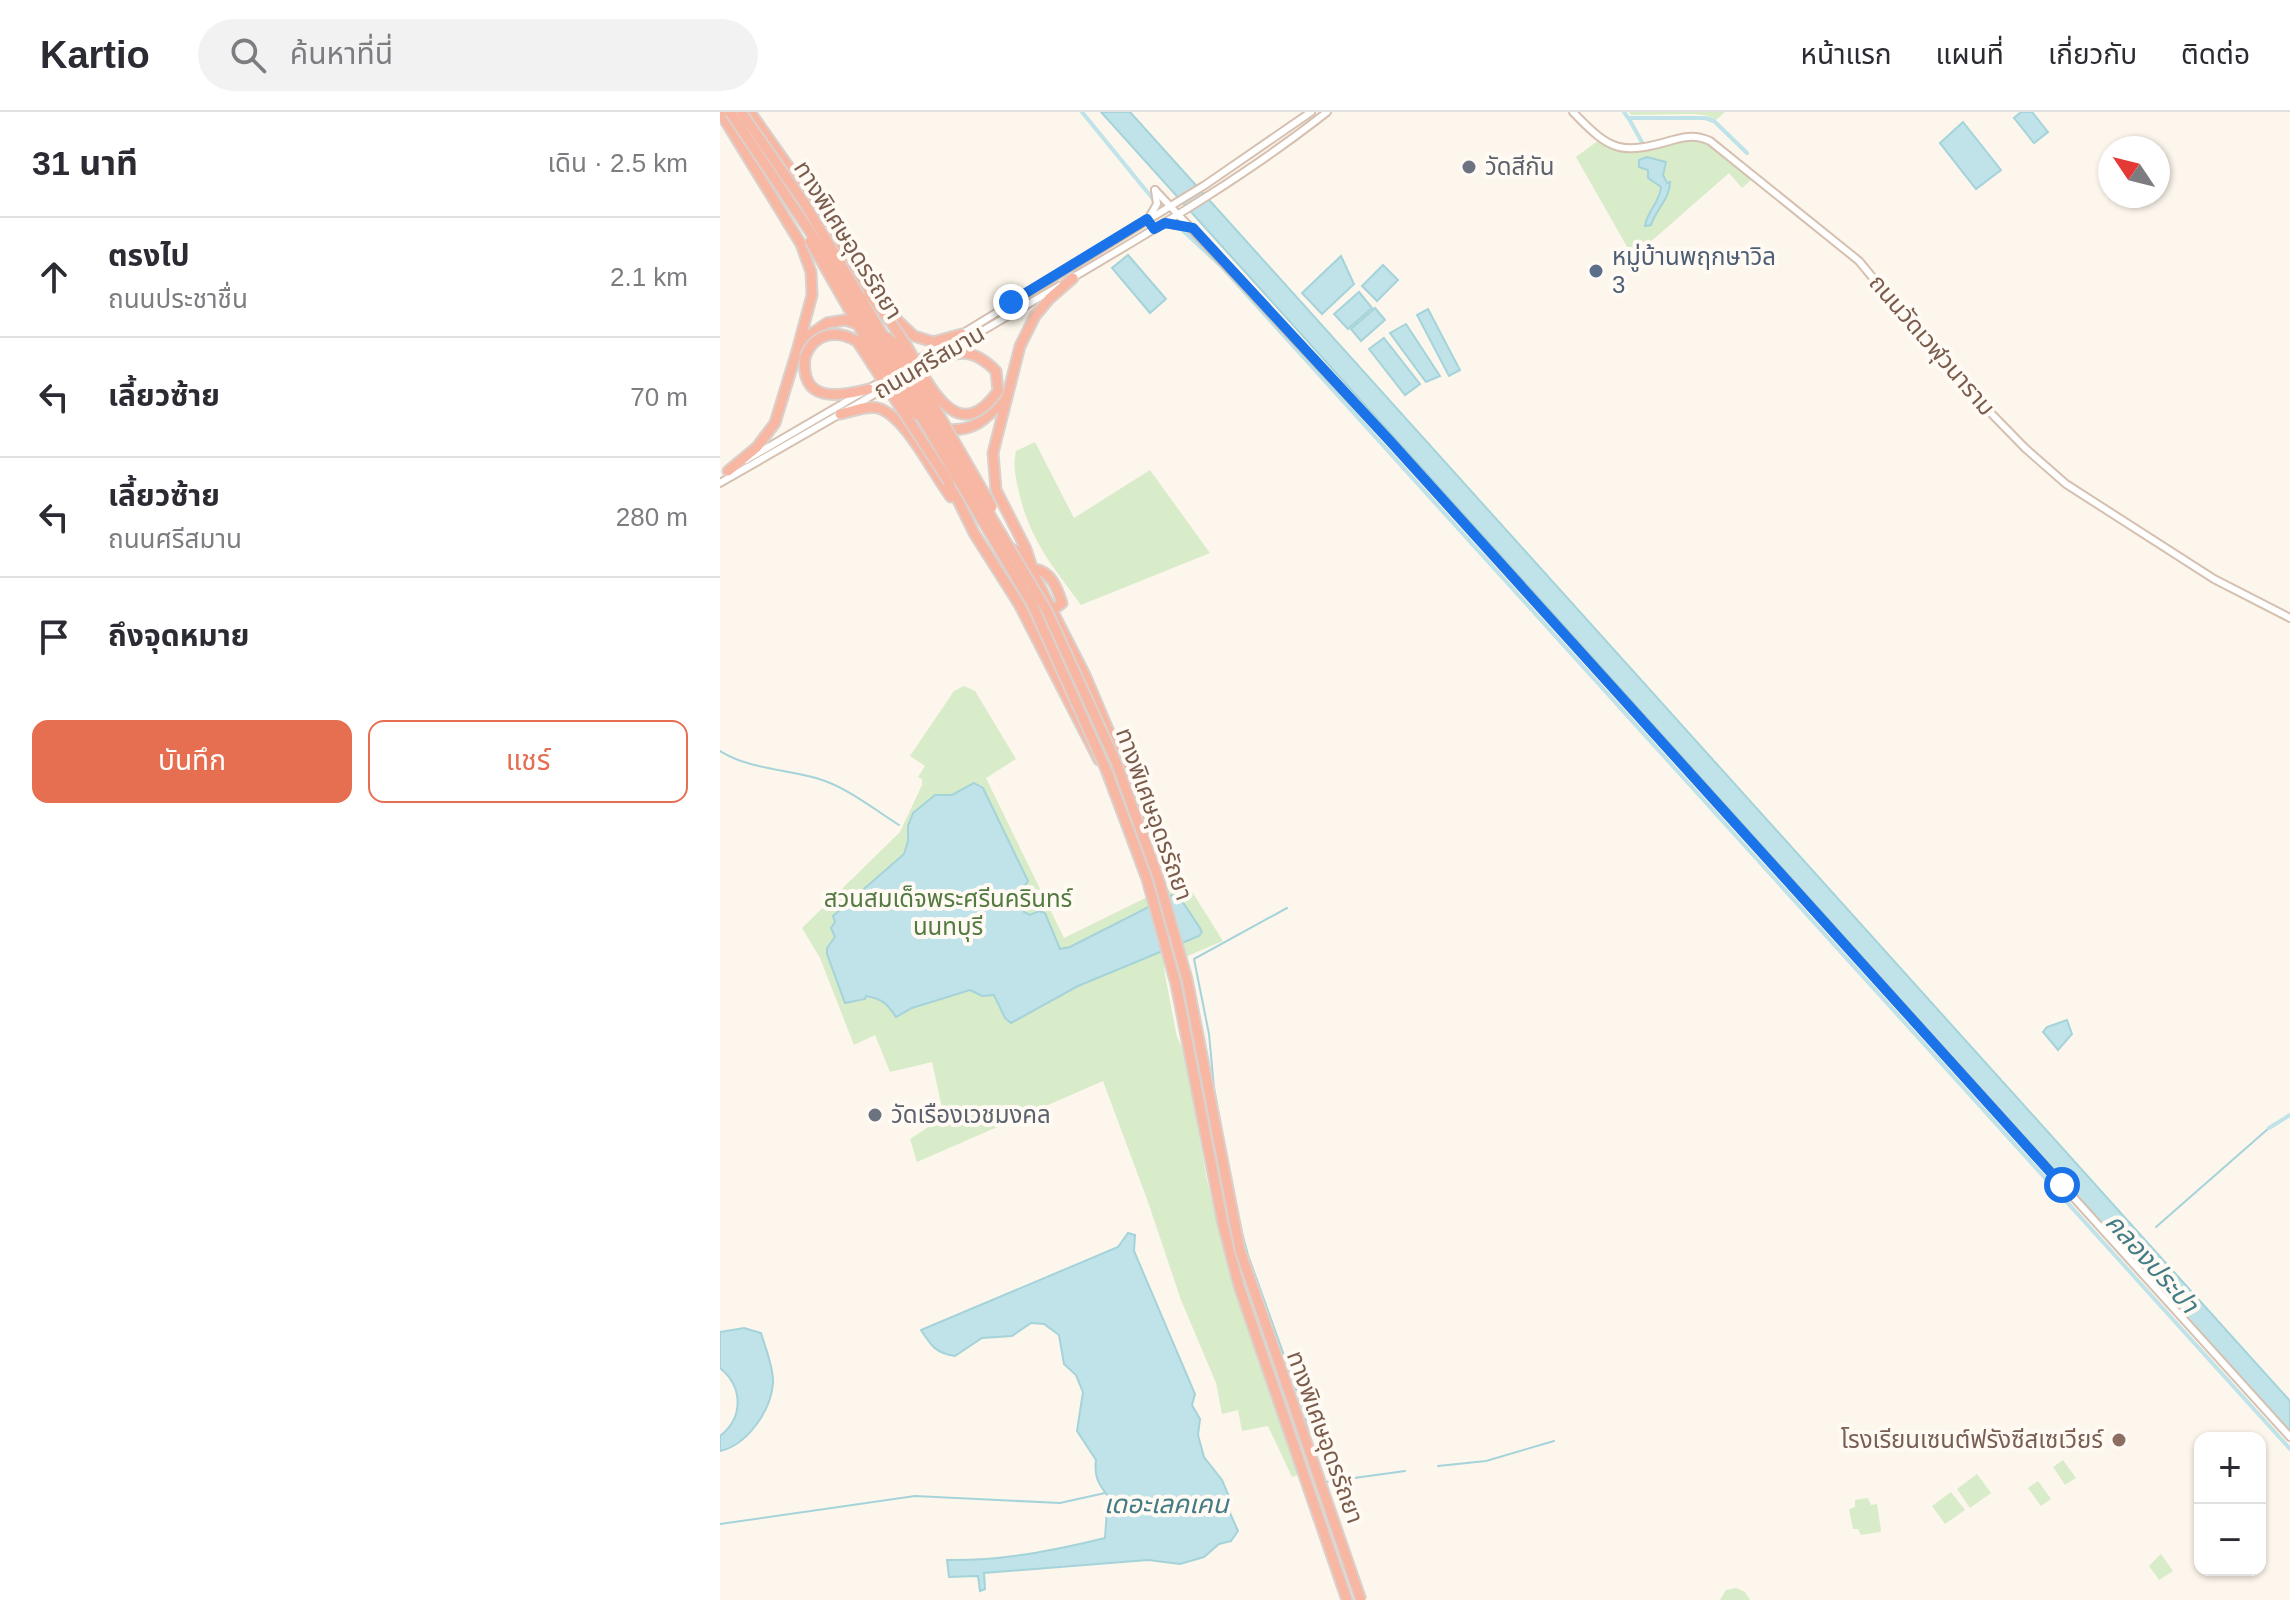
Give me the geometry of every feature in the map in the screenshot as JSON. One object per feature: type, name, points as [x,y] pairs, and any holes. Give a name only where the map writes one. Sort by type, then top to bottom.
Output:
[{"type":"highway","points":[[720,112],[801,244],[811,272],[812,295],[801,354],[807,380],[817,391],[835,396],[869,389]]},
{"type":"highway","name":"ทางพิเศษอุดรรัถยา","points":[[730,112],[823,251],[1032,604],[1109,776],[1147,879],[1176,984],[1223,1224],[1239,1286],[1347,1600]]},
{"type":"highway","name":"ทางพิเศษอุดรรัถยา","points":[[741,112],[805,204],[1047,611],[1116,762],[1158,877],[1187,979],[1240,1250],[1361,1600]]},
{"type":"highway","points":[[750,112],[812,200],[935,395],[949,409],[969,415],[985,409],[1002,393]]},
{"type":"highway","points":[[812,200],[830,220],[898,321],[914,336],[933,342],[962,334]]},
{"type":"highway","points":[[795,211],[817,256],[907,407],[932,427],[953,430],[971,428],[988,419],[1002,393],[1024,334],[1049,299],[1073,278]]},
{"type":"highway","points":[[724,473],[757,447],[770,431],[808,336],[827,323],[845,320],[876,330],[896,344],[962,452],[1016,550],[1034,573],[1047,575],[1057,588],[1062,603],[1053,610],[1085,675],[1128,777],[1158,877]]},
{"type":"highway","points":[[801,354],[814,342],[834,333],[857,341],[949,482],[960,509]]},
{"type":"highway","points":[[925,364],[960,353],[981,356],[996,371],[1002,393],[993,453],[996,490],[1034,573]]},
{"type":"highway","points":[[834,415],[873,408],[889,413],[913,441],[1019,604],[1090,747],[1109,776]]},
{"type":"street","name":"ถนนศรีสมาน","points":[[720,483],[1202,187],[1311,112]]},
{"type":"street","points":[[1193,228],[1188,212],[1194,205],[1278,150],[1326,112]]},
{"type":"street","name":"ถนนวัดเวฬุวนาราม","points":[[1573,112],[1604,140],[1630,150],[1642,150],[1692,136],[1710,141],[1859,261],[1946,367],[2055,475],[2089,501],[2198,569],[2290,618]]},
{"type":"street","points":[[1202,187],[1209,196]]},
{"type":"street","points":[[1155,190],[1180,199]]},
{"type":"street","points":[[1155,190],[1410,463],[2290,1437]]},
{"type":"street","points":[[1154,229],[1147,219],[1157,204],[1155,190]]},
{"type":"street","name":"ถนนศรีสมาน","points":[[902,373],[925,364],[1188,212]]},
{"type":"street","points":[[1165,223],[1193,228]]},
{"type":"street","name":"ถนนศรีสมาน","points":[[724,473],[834,415],[869,389],[894,378]]},
{"type":"green space","points":[[1629,112],[1725,112],[1716,120],[1705,115],[1631,115]]},
{"type":"green space","points":[[1701,139],[1751,180],[1742,188],[1729,173],[1647,245],[1643,266],[1638,266],[1576,157],[1599,140],[1614,148],[1639,152]]},
{"type":"green space","points":[[1035,442],[1074,518],[1150,470],[1210,553],[1081,605],[1042,550],[1023,506],[1015,474],[1016,451]]},
{"type":"green space","points":[[964,686],[975,691],[1016,759],[986,778],[1064,938],[1184,879],[1223,941],[1164,966],[1165,975],[1177,1037],[1185,1054],[1220,1236],[1298,1475],[1292,1477],[1268,1426],[1242,1431],[1238,1410],[1222,1414],[1216,1383],[1181,1300],[1103,1081],[917,1162],[910,1139],[944,1117],[932,1062],[890,1072],[875,1035],[854,1045],[820,958],[802,928],[900,832],[922,785],[922,779],[918,777],[925,766],[910,756],[954,691]]},
{"type":"green space","points":[[2063,1460],[2076,1478],[2065,1485],[2053,1467]]},
{"type":"green space","points":[[1977,1474],[1991,1493],[1970,1508],[1957,1489]]},
{"type":"green space","points":[[2038,1481],[2051,1499],[2041,1506],[2028,1488]]},
{"type":"green space","points":[[1951,1492],[1965,1510],[1945,1524],[1932,1506]]},
{"type":"green space","points":[[1868,1498],[1871,1505],[1877,1504],[1881,1530],[1861,1535],[1858,1529],[1853,1529],[1849,1509],[1855,1507],[1855,1500]]},
{"type":"green space","points":[[2161,1554],[2173,1571],[2159,1580],[2149,1566]]},
{"type":"green space","points":[[1736,1588],[1745,1592],[1750,1600],[1720,1600],[1726,1590]]},
{"type":"water","name":"คลองประปา","points":[[1101,112],[1130,112],[2290,1401],[2290,1432]]},
{"type":"water","points":[[2021,112],[2032,112],[2048,132],[2034,143],[2014,118]]},
{"type":"water","points":[[1963,122],[2001,170],[1976,189],[1940,143]]},
{"type":"water","points":[[1647,157],[1666,162],[1663,175],[1667,183],[1670,182],[1668,194],[1651,225],[1645,226],[1661,187],[1648,178],[1648,170],[1639,167],[1639,160]]},
{"type":"water","points":[[1128,255],[1166,299],[1150,313],[1112,268]]},
{"type":"water","points":[[1341,256],[1354,284],[1322,314],[1302,293]]},
{"type":"water","points":[[1383,265],[1398,280],[1377,301],[1362,286]]},
{"type":"water","points":[[1359,292],[1372,308],[1348,329],[1334,314]]},
{"type":"water","points":[[1375,308],[1385,320],[1361,341],[1351,329]]},
{"type":"water","points":[[1428,309],[1460,370],[1449,376],[1417,315]]},
{"type":"water","points":[[1406,324],[1440,376],[1426,382],[1390,333]]},
{"type":"water","points":[[1384,338],[1420,384],[1405,395],[1369,349]]},
{"type":"water","name":"สวนสมเด็จพระศรีนครินทร์ นนทบุรี","points":[[974,783],[983,788],[1028,881],[1019,894],[1024,912],[1030,915],[1039,911],[1045,913],[1060,949],[1070,947],[1172,895],[1180,898],[1202,932],[1199,936],[1078,986],[1011,1023],[1005,1018],[994,995],[982,996],[970,990],[912,1008],[896,1017],[885,1003],[872,997],[845,1003],[827,954],[827,948],[835,937],[831,928],[835,922],[833,916],[904,854],[913,813],[935,795],[952,795]]},
{"type":"water","points":[[2067,1020],[2072,1034],[2058,1050],[2043,1032],[2047,1027]]},
{"type":"water","name":"เดอะเลคเคน","points":[[1128,1233],[1135,1235],[1134,1251],[1195,1394],[1192,1405],[1200,1419],[1198,1435],[1204,1457],[1222,1480],[1238,1531],[1231,1541],[1219,1544],[1204,1557],[1180,1564],[1148,1560],[984,1573],[985,1589],[980,1591],[978,1576],[949,1577],[947,1560],[1026,1554],[1105,1538],[1108,1496],[1098,1480],[1096,1460],[1077,1431],[1083,1392],[1076,1375],[1064,1364],[1059,1335],[1044,1324],[1031,1323],[1012,1336],[982,1338],[955,1356],[935,1348],[921,1330],[1118,1247]]},
{"type":"water","points":[[744,1328],[761,1333],[772,1371],[771,1394],[768,1405],[748,1434],[730,1448],[720,1451],[720,1436],[733,1420],[738,1402],[733,1384],[720,1368],[720,1332]]},
{"type":"waterway","points":[[1082,112],[1153,199]]},
{"type":"waterway","points":[[1624,112],[1628,118],[1705,118],[1714,121],[1747,153]]},
{"type":"waterway","points":[[1629,119],[1643,144]]},
{"type":"waterway","name":"คลองประปา","points":[[1179,227],[1221,266],[2290,1449]]},
{"type":"waterway","points":[[720,751],[755,765],[827,782],[849,792],[899,825]]},
{"type":"waterway","points":[[1232,1188],[1214,1088],[1209,1034],[1194,959],[1287,908]]},
{"type":"waterway","points":[[2269,1128],[2290,1115]]},
{"type":"waterway","name":"คลองประปา","points":[[2156,1227],[2269,1128]]},
{"type":"waterway","points":[[1237,1214],[1248,1255],[1305,1414],[1309,1435]]},
{"type":"waterway","points":[[1438,1466],[1486,1461],[1554,1441]]},
{"type":"waterway","points":[[1325,1482],[1405,1471]]},
{"type":"waterway","points":[[720,1524],[915,1496],[1060,1503],[1105,1493]]},
{"type":"place","name":"วัดสีกัน","points":[[1469,167]]},
{"type":"place","name":"หมู่บ้านพฤกษาวิล 3","points":[[1596,271]]},
{"type":"place","name":"วัดเรืองเวชมงคล","points":[[875,1115]]},
{"type":"place","name":"โรงเรียนเซนต์ฟรังซีสเซเวียร์","points":[[2119,1440]]},
{"type":"route","points":[[1011,302],[1147,219],[1154,229],[1165,223],[1193,228],[1390,441],[2062,1185]]}]
